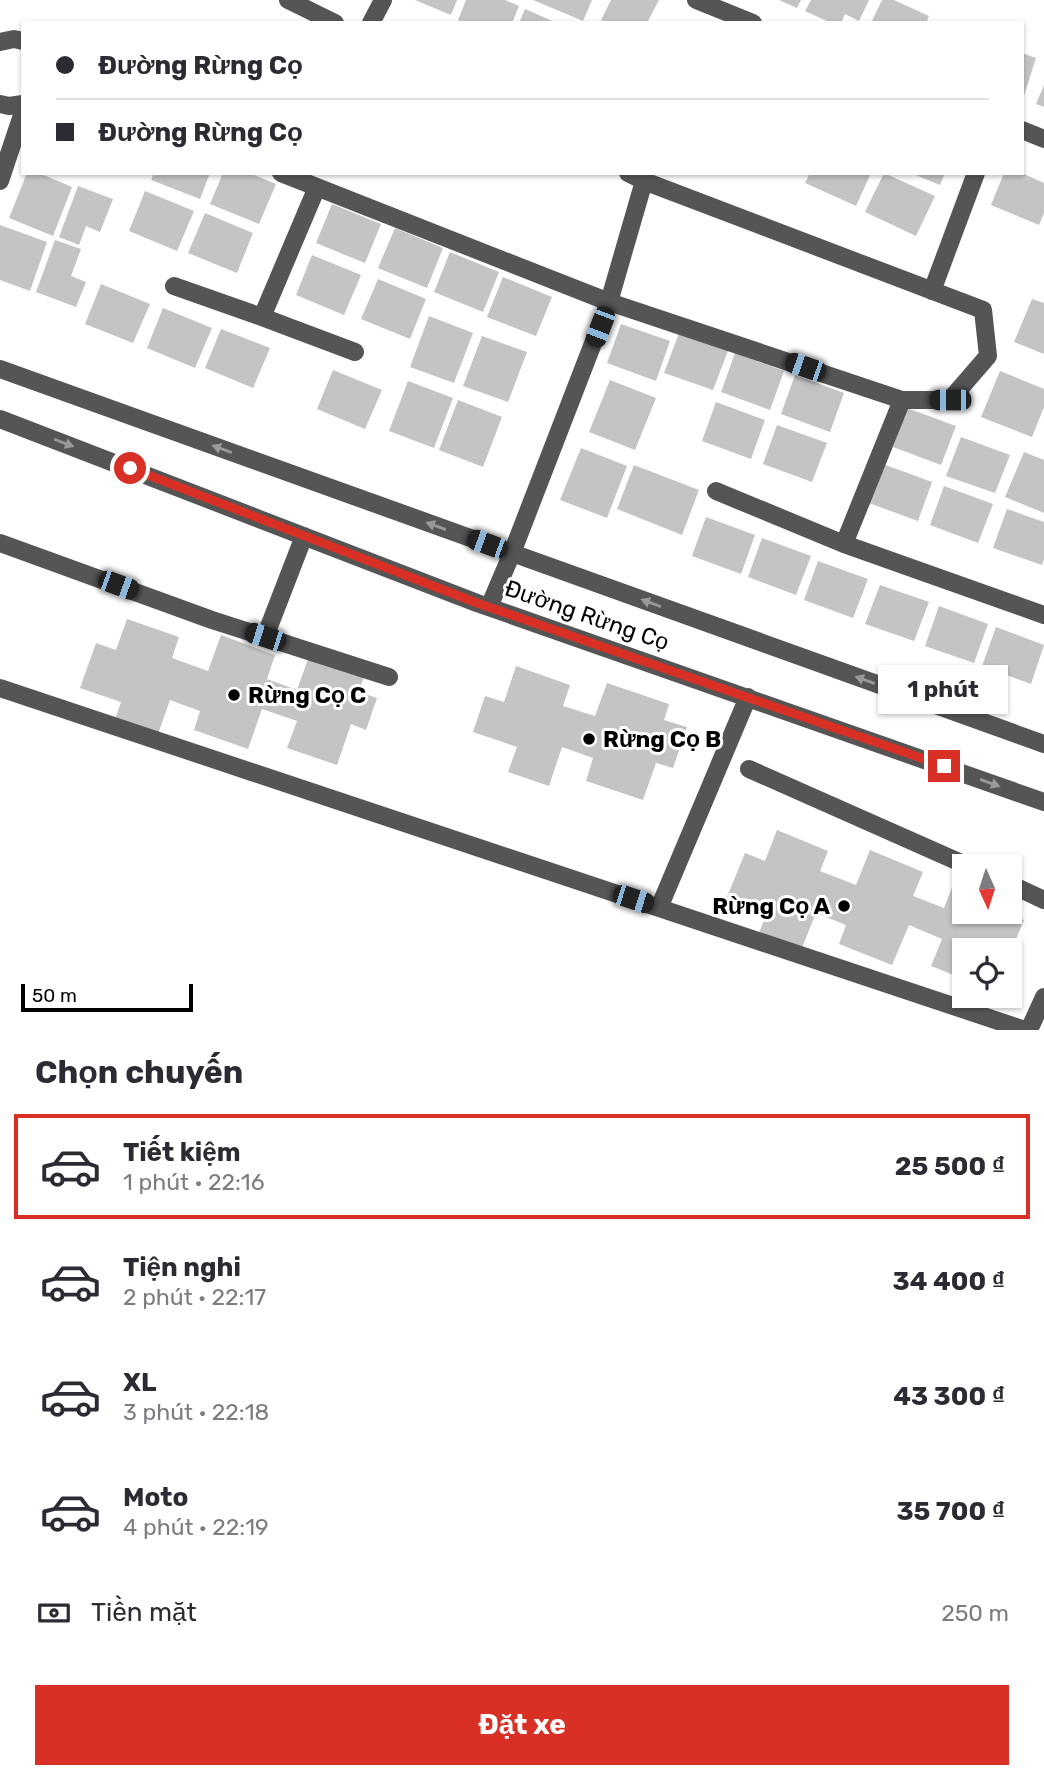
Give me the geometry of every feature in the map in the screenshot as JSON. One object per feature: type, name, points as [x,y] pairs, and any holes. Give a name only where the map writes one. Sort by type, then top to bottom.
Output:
[{"type":"street","points":[[288,0],[331,21]]},
{"type":"street","points":[[372,21],[383,0]]},
{"type":"street","points":[[695,0],[748,21]]},
{"type":"street","points":[[0,42],[21,41]]},
{"type":"street","points":[[0,104],[21,104]]},
{"type":"street","points":[[0,181],[21,118]]},
{"type":"street","points":[[1024,131],[1044,139]]},
{"type":"street","points":[[286,175],[610,302],[902,400],[950,400],[988,356],[983,310],[636,177],[610,302],[489,607]]},
{"type":"street","points":[[932,291],[975,175]]},
{"type":"street","points":[[262,317],[317,187]]},
{"type":"street","points":[[174,286],[355,352]]},
{"type":"street","name":"Đường Rừng Cọ","points":[[0,369],[1044,744]]},
{"type":"street","points":[[844,544],[902,400]]},
{"type":"street","name":"Đường Rừng Cọ","points":[[0,419],[489,607],[1044,802]]},
{"type":"street","points":[[716,491],[844,544],[1044,615]]},
{"type":"street","points":[[265,637],[304,536]]},
{"type":"street","points":[[0,543],[212,620],[389,677]]},
{"type":"street","points":[[0,688],[1027,1030],[1044,997]]},
{"type":"street","points":[[659,908],[748,697]]},
{"type":"street","points":[[749,769],[952,859]]},
{"type":"street","points":[[1022,890],[1044,900]]},
{"type":"building","points":[[415,0],[457,0],[451,15]]},
{"type":"building","points":[[466,0],[505,0],[519,6],[513,21],[458,20]]},
{"type":"building","points":[[533,0],[592,0],[583,21]]},
{"type":"building","points":[[611,0],[659,0],[648,21],[601,20]]},
{"type":"building","points":[[779,0],[801,0],[797,8]]},
{"type":"building","points":[[811,0],[869,0],[859,21],[845,14],[842,21],[827,21],[805,11]]},
{"type":"building","points":[[882,0],[894,0],[929,16],[927,21],[872,21]]},
{"type":"building","points":[[525,9],[552,21],[520,21]]},
{"type":"building","points":[[1024,54],[1036,58],[1024,96]]},
{"type":"building","points":[[1044,85],[1044,107],[1036,104]]},
{"type":"building","points":[[1024,174],[1044,183],[1044,213],[1039,225],[991,205],[1003,175]]},
{"type":"building","points":[[26,175],[44,175],[72,187],[53,236],[9,218]]},
{"type":"building","points":[[153,175],[209,175],[200,199],[151,180]]},
{"type":"building","points":[[222,175],[254,175],[276,184],[259,224],[210,204]]},
{"type":"building","points":[[809,175],[870,175],[856,206],[805,183]]},
{"type":"building","points":[[883,175],[935,196],[916,236],[865,212]]},
{"type":"building","points":[[916,175],[944,175],[940,185]]},
{"type":"building","points":[[78,186],[113,199],[100,232],[86,226],[79,245],[59,237]]},
{"type":"building","points":[[145,191],[194,211],[177,251],[129,231]]},
{"type":"building","points":[[332,204],[381,224],[365,263],[316,243]]},
{"type":"building","points":[[205,213],[253,233],[237,273],[188,253]]},
{"type":"building","points":[[0,225],[47,242],[30,291],[0,280]]},
{"type":"building","points":[[395,228],[443,248],[427,288],[378,268]]},
{"type":"building","points":[[55,240],[81,249],[71,276],[86,282],[76,307],[36,292]]},
{"type":"building","points":[[450,252],[499,272],[483,312],[434,292]]},
{"type":"building","points":[[312,255],[361,275],[344,315],[296,295]]},
{"type":"building","points":[[503,277],[552,297],[536,336],[487,317]]},
{"type":"building","points":[[378,279],[426,299],[410,339],[361,319]]},
{"type":"building","points":[[101,284],[150,304],[133,343],[85,324]]},
{"type":"building","points":[[1032,299],[1044,303],[1044,354],[1014,342]]},
{"type":"building","points":[[163,308],[212,328],[195,368],[147,348]]},
{"type":"building","points":[[429,316],[473,333],[454,383],[410,367]]},
{"type":"building","points":[[621,324],[670,341],[656,381],[607,363]]},
{"type":"building","points":[[221,329],[270,348],[253,388],[205,368]]},
{"type":"building","points":[[679,333],[728,351],[713,390],[664,373]]},
{"type":"building","points":[[482,336],[527,352],[508,402],[463,386]]},
{"type":"building","points":[[735,353],[784,371],[770,410],[721,392]]},
{"type":"building","points":[[333,370],[382,390],[365,429],[317,409]]},
{"type":"building","points":[[1000,371],[1044,389],[1044,407],[1032,437],[981,417]]},
{"type":"building","points":[[795,375],[844,393],[830,432],[781,414]]},
{"type":"building","points":[[610,380],[656,398],[635,450],[589,432]]},
{"type":"building","points":[[408,381],[453,398],[434,448],[389,431]]},
{"type":"building","points":[[458,400],[502,417],[483,467],[439,450]]},
{"type":"building","points":[[716,402],[765,420],[751,459],[702,441]]},
{"type":"building","points":[[907,408],[956,426],[941,465],[893,447]]},
{"type":"building","points":[[777,425],[827,443],[812,482],[763,464]]},
{"type":"building","points":[[961,437],[1010,455],[995,493],[946,476]]},
{"type":"building","points":[[581,448],[627,466],[607,518],[560,500]]},
{"type":"building","points":[[1024,452],[1044,460],[1044,513],[1005,497]]},
{"type":"building","points":[[883,464],[932,482],[918,521],[869,503]]},
{"type":"building","points":[[634,465],[699,490],[682,535],[617,509]]},
{"type":"building","points":[[944,486],[993,504],[978,543],[930,525]]},
{"type":"building","points":[[1007,509],[1044,522],[1042,565],[993,548]]},
{"type":"building","points":[[706,517],[755,535],[741,574],[692,556]]},
{"type":"building","points":[[762,538],[811,556],[796,595],[748,577]]},
{"type":"building","points":[[818,561],[868,579],[853,618],[804,600]]},
{"type":"building","points":[[880,585],[929,602],[914,641],[865,624]]},
{"type":"building","points":[[939,606],[988,624],[974,663],[925,646]]},
{"type":"building","name":"Rừng Cọ C","points":[[127,619],[179,637],[172,658],[208,671],[221,635],[275,655],[267,679],[297,690],[310,653],[365,673],[359,692],[377,698],[366,730],[351,724],[337,765],[287,748],[297,721],[262,709],[248,749],[194,730],[200,711],[170,700],[157,737],[114,722],[121,702],[80,688],[96,643],[116,650]]},
{"type":"building","points":[[996,627],[1044,645],[1031,684],[982,666]]},
{"type":"building","name":"Rừng Cọ B","points":[[516,666],[570,685],[563,706],[595,716],[607,683],[669,704],[664,720],[687,727],[673,768],[656,763],[643,800],[586,781],[593,758],[562,747],[549,786],[508,772],[517,747],[473,732],[485,696],[504,702]]},
{"type":"building","name":"Rừng Cọ A","points":[[777,830],[828,851],[820,871],[856,885],[870,850],[923,872],[913,896],[944,908],[952,887],[952,924],[1022,924],[1022,919],[1024,920],[1016,938],[952,938],[952,974],[931,966],[942,939],[909,925],[892,965],[839,944],[846,925],[816,913],[801,950],[759,933],[767,913],[727,897],[745,853],[765,861]]},
{"type":"place","name":"Rừng Cọ C","points":[[234,695]]},
{"type":"place","name":"Rừng Cọ B","points":[[589,739]]},
{"type":"place","name":"Rừng Cọ A","points":[[844,906]]},
{"type":"route","points":[[130,468],[477,603],[944,766]]}]
